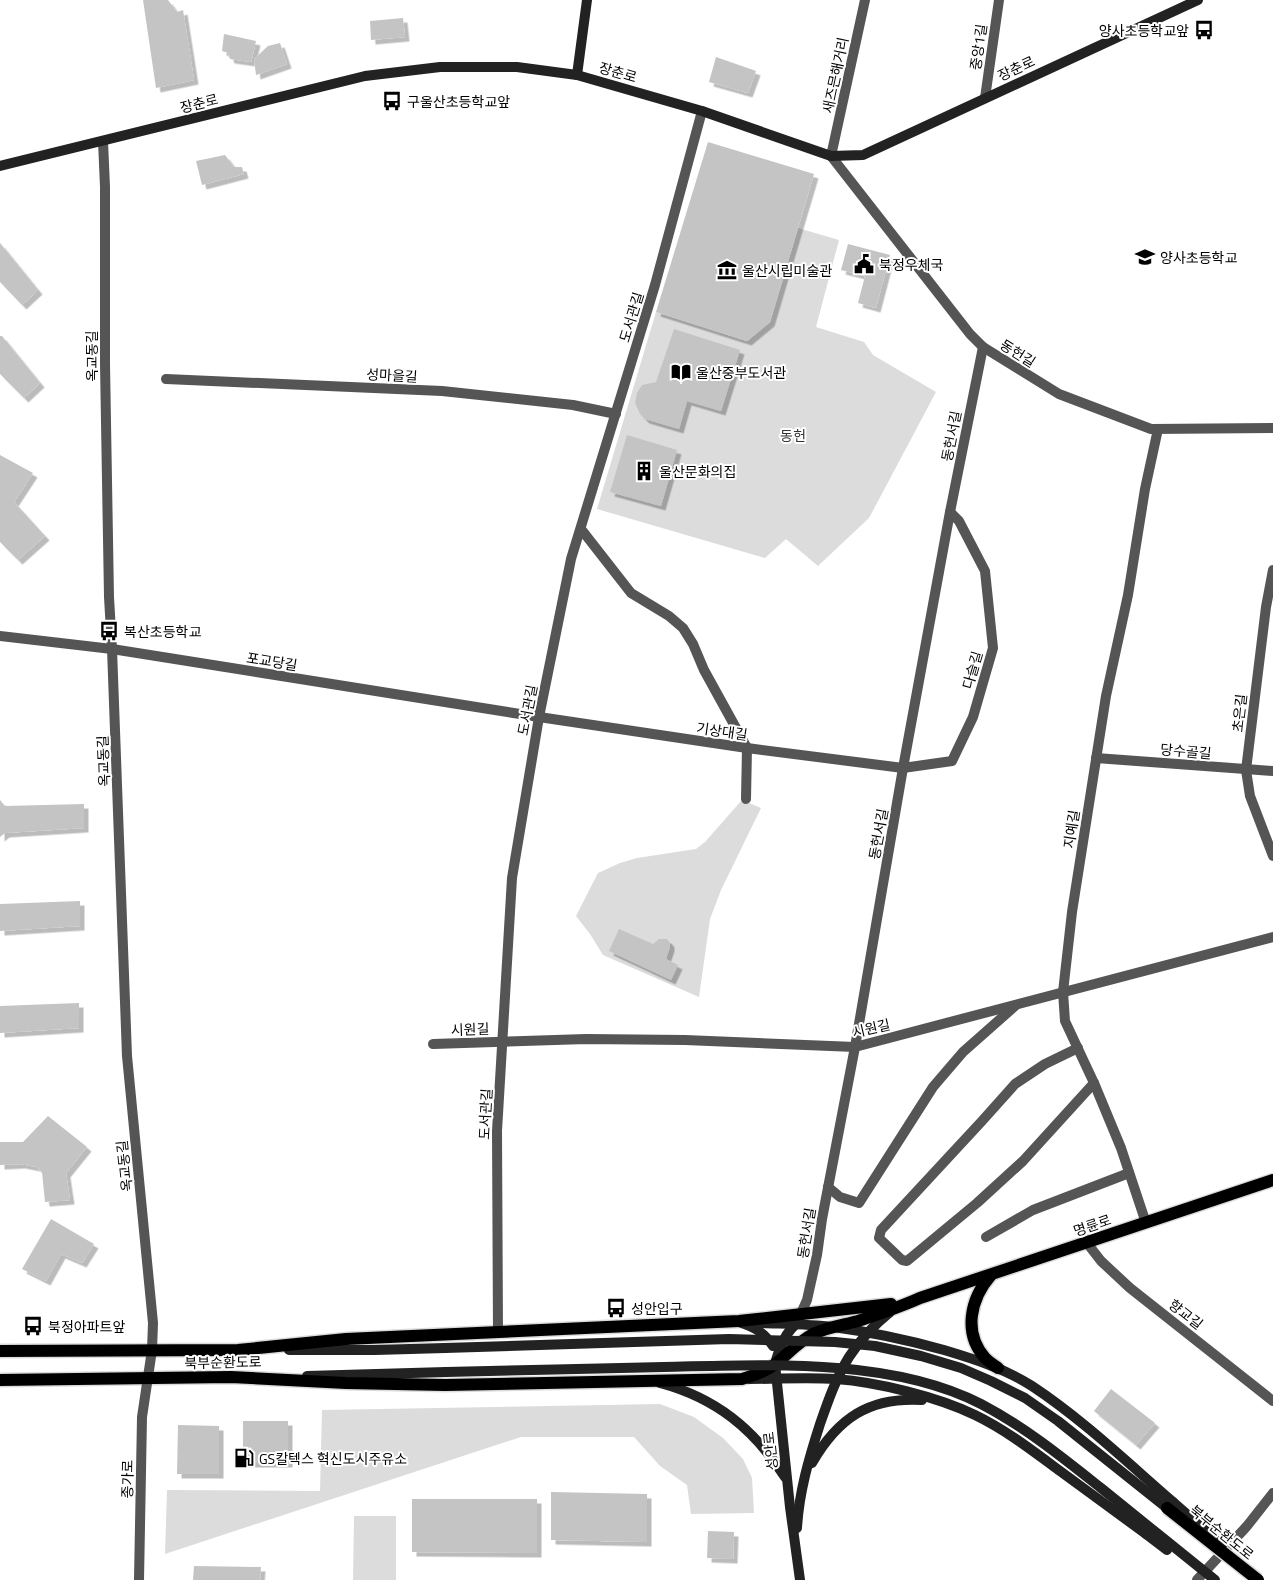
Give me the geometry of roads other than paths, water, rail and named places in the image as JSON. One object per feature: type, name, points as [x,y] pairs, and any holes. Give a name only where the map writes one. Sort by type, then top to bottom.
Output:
[{"type":"main road","points":[[577,75],[587,0]]},
{"type":"main road","name":"장춘로","points":[[0,166],[365,76],[440,67],[517,67],[577,75],[702,111],[831,156],[863,155],[1198,0]]},
{"type":"main road","name":"명륜로","points":[[920,1298],[1273,1180]]},
{"type":"main road","points":[[991,1275],[977,1294],[973,1305],[972,1324],[978,1348],[998,1368]]},
{"type":"main road","points":[[238,1350],[346,1339],[798,1319],[826,1311],[889,1305],[920,1298]]},
{"type":"main road","points":[[742,1379],[755,1375],[775,1364],[800,1342],[813,1334],[831,1326],[856,1321],[892,1310],[920,1298]]},
{"type":"main road","points":[[796,1548],[802,1487],[811,1453],[837,1379],[849,1357],[868,1332],[892,1310]]},
{"type":"main road","points":[[798,1319],[868,1332],[940,1349],[998,1368],[1031,1386],[1068,1412],[1170,1505],[1262,1580]]},
{"type":"main road","name":"성안로","points":[[798,1319],[779,1349],[775,1364],[800,1580]]},
{"type":"main road","points":[[739,1322],[757,1328],[768,1338],[774,1348],[775,1364]]},
{"type":"main road","name":"북부순환도로","points":[[0,1351],[375,1350],[729,1339],[835,1342],[875,1346],[921,1356],[961,1368],[991,1380],[1025,1398],[1170,1505],[1258,1580]]},
{"type":"main road","name":"북부순환도로","points":[[0,1380],[238,1378],[730,1365],[832,1367],[872,1372],[914,1380],[952,1391],[980,1403],[1010,1420],[1043,1442],[1148,1531]]},
{"type":"main road","points":[[238,1378],[445,1385],[742,1379],[837,1379],[869,1384],[911,1393],[948,1404],[1003,1430],[1215,1580]]},
{"type":"main road","points":[[652,1381],[692,1393],[724,1411],[766,1450],[787,1480]]},
{"type":"main road","points":[[802,1487],[811,1465],[830,1436],[855,1415],[868,1407],[901,1399],[948,1404]]},
{"type":"main road","points":[[1148,1531],[1208,1580]]},
{"type":"street","name":"새즈믄해거리","points":[[831,156],[865,0]]},
{"type":"street","name":"중앙1길","points":[[985,98],[999,0]]},
{"type":"street","name":"도서관길","points":[[498,1332],[497,1131],[512,878],[538,717],[572,559],[654,285],[702,111]]},
{"type":"street","name":"옥교동길","points":[[103,141],[109,597],[127,1056],[154,1324],[152,1350],[146,1379]]},
{"type":"street","name":"동헌길","points":[[831,156],[970,334],[983,347],[1059,394],[1151,429],[1273,428]]},
{"type":"street","name":"동헌서길","points":[[798,1319],[811,1285],[855,1047],[903,768],[950,512],[983,347]]},
{"type":"street","name":"성마을길","points":[[166,379],[442,391],[573,405],[616,414]]},
{"type":"street","name":"지예길","points":[[1146,1223],[1121,1148],[1094,1083],[1064,1021],[1063,992],[1072,912],[1106,696],[1128,596],[1145,489],[1158,429]]},
{"type":"street","name":"다슬길","points":[[903,768],[952,760],[973,717],[993,648],[985,571],[958,521],[950,512]]},
{"type":"street","points":[[581,529],[631,593],[669,616],[682,628],[693,644],[704,670],[746,748],[746,799]]},
{"type":"street","name":"초은길","points":[[1273,570],[1266,607],[1246,770],[1250,796],[1273,856]]},
{"type":"street","name":"포교당길","points":[[0,636],[112,649],[538,717]]},
{"type":"street","name":"기상대길","points":[[538,717],[746,748],[903,768]]},
{"type":"street","name":"당수골길","points":[[1096,758],[1273,771]]},
{"type":"street","name":"시원길","points":[[433,1044],[586,1039],[685,1040],[855,1047],[1273,937]]},
{"type":"street","points":[[828,1187],[840,1197],[859,1203],[933,1087],[963,1052],[1018,1004]]},
{"type":"street","points":[[1078,1048],[1045,1064],[1015,1084],[881,1230],[878,1238],[902,1260],[906,1261],[977,1203],[1023,1161],[1094,1083]]},
{"type":"street","points":[[986,1237],[1033,1210],[1129,1173]]},
{"type":"street","name":"향교길","points":[[1087,1243],[1101,1261],[1130,1288],[1273,1401]]},
{"type":"street","name":"종가로","points":[[139,1580],[142,1416],[146,1379]]},
{"type":"street","points":[[1197,1580],[1247,1526],[1273,1493]]},
{"type":"place","name":"양사초등학교앞","points":[[1204,30]]},
{"type":"place","name":"구울산초등학교앞","points":[[392,101]]},
{"type":"place","name":"양사초등학교","points":[[1145,257]]},
{"type":"place","name":"북정우체국","points":[[864,264]]},
{"type":"place","name":"울산시립미술관","points":[[727,270]]},
{"type":"place","name":"울산중부도서관","points":[[681,372]]},
{"type":"place","name":"울산문화의집","points":[[644,471]]},
{"type":"place","name":"복산초등학교","points":[[109,631]]},
{"type":"place","name":"성안입구","points":[[616,1308]]},
{"type":"place","name":"북정아파트앞","points":[[33,1326]]},
{"type":"place","name":"GS칼텍스 혁신도시주유소","points":[[244,1458]]},
{"type":"park label","name":"동헌","points":[[793,435]]}]
